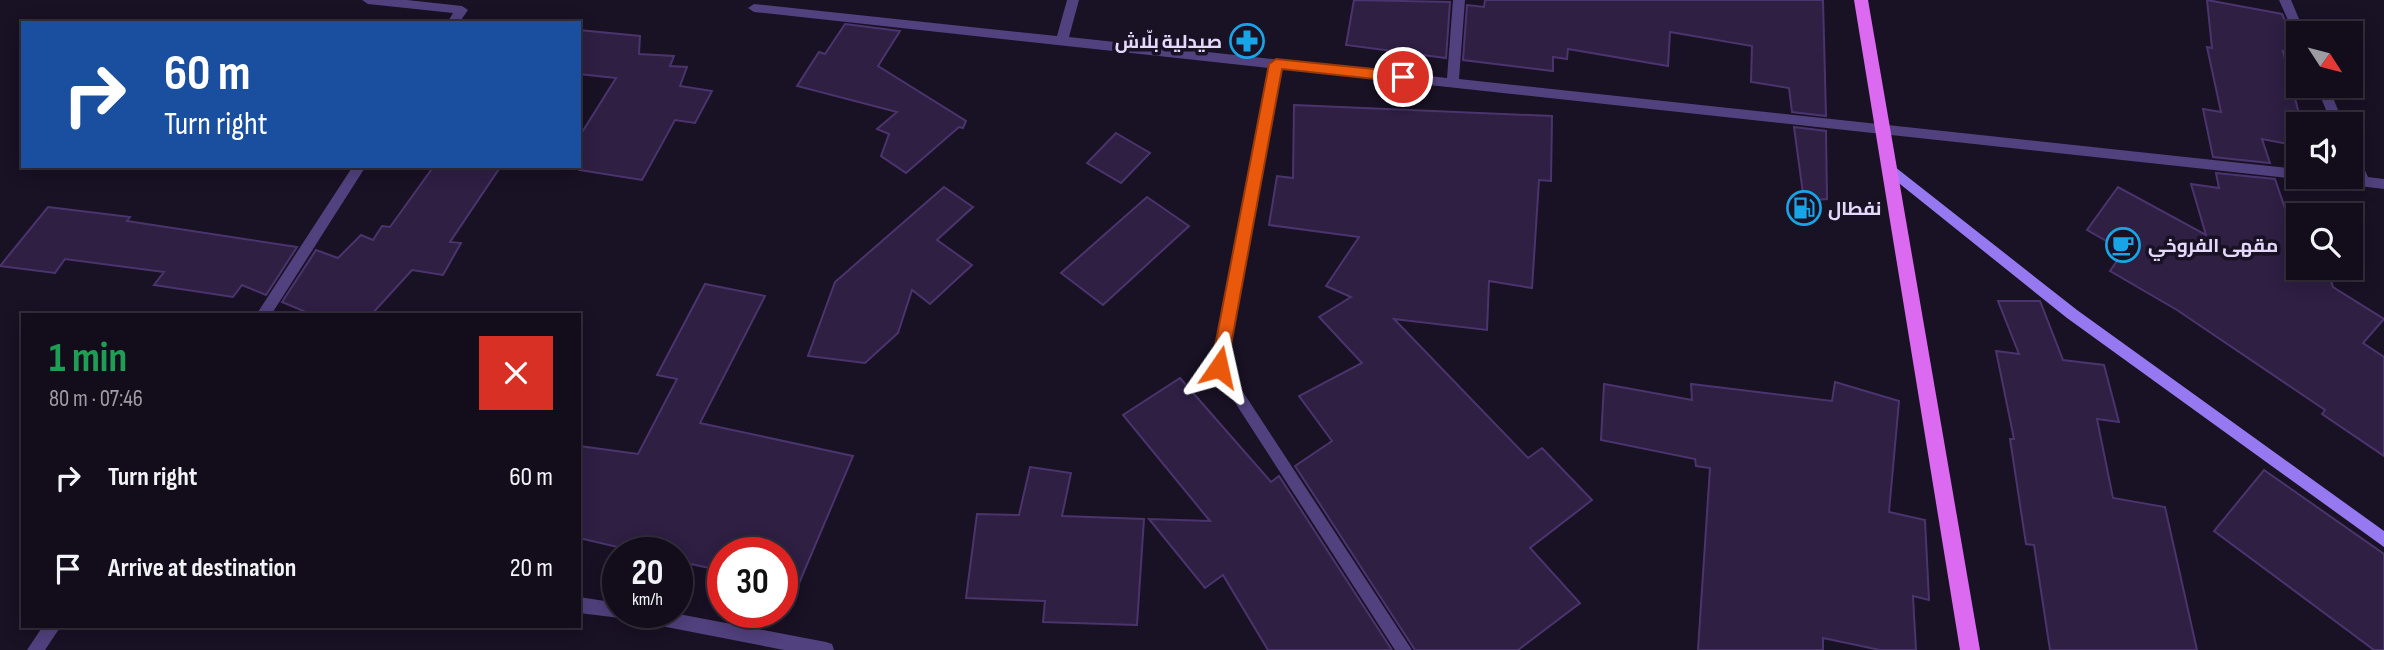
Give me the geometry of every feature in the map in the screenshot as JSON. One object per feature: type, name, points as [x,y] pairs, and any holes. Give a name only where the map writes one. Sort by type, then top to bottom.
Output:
[{"type":"main road","points":[[1861,0],[1970,650]]},
{"type":"main road","points":[[1890,168],[2072,314],[2384,540]]},
{"type":"street","points":[[368,0],[465,5]]},
{"type":"street","points":[[1062,40],[1073,0]]},
{"type":"street","points":[[1453,83],[1459,0]]},
{"type":"street","points":[[2285,0],[2294,21]]},
{"type":"street","points":[[454,21],[465,5]]},
{"type":"street","points":[[754,8],[2286,173]]},
{"type":"street","points":[[1276,64],[1219,367],[1404,650]]},
{"type":"street","points":[[264,313],[359,168]]},
{"type":"street","points":[[2363,181],[2384,184]]},
{"type":"street","points":[[581,605],[602,609]]},
{"type":"street","points":[[693,625],[826,650]]},
{"type":"street","points":[[36,650],[51,628]]},
{"type":"building","points":[[1354,0],[1450,2],[1446,58],[1346,45]]},
{"type":"building","points":[[1485,0],[1823,0],[1826,116],[1792,112],[1789,88],[1751,82],[1752,46],[1670,32],[1668,66],[1568,49],[1567,59],[1553,57],[1553,71],[1463,60],[1467,5],[1484,7]]},
{"type":"building","points":[[2207,0],[2282,14],[2286,23],[2286,52],[2283,51],[2286,63],[2286,98],[2295,98],[2298,112],[2286,112],[2286,144],[2262,139],[2270,163],[2213,157],[2203,109],[2221,112],[2207,47],[2212,48]]},
{"type":"building","points":[[845,24],[900,31],[878,66],[966,121],[963,128],[959,127],[906,173],[881,156],[889,134],[877,129],[897,112],[797,86],[819,52],[825,54]]},
{"type":"building","points":[[581,30],[640,36],[639,54],[674,56],[670,66],[687,67],[680,86],[712,91],[695,123],[675,120],[642,180],[579,170],[581,134],[616,78],[581,74]]},
{"type":"building","points":[[1294,105],[1552,116],[1551,181],[1539,180],[1532,288],[1489,281],[1487,330],[1394,319],[1528,458],[1542,448],[1592,500],[1530,548],[1580,603],[1518,650],[1415,650],[1295,466],[1332,441],[1299,396],[1362,363],[1319,317],[1351,297],[1326,286],[1359,237],[1269,225],[1277,176],[1293,178]]},
{"type":"building","points":[[1794,127],[1826,131],[1827,199],[1804,201]]},
{"type":"building","points":[[1116,133],[1150,153],[1121,183],[1087,163]]},
{"type":"building","points":[[433,168],[500,168],[450,242],[461,243],[443,275],[412,270],[373,313],[308,313],[282,302],[316,250],[338,258],[361,235],[373,240],[382,226],[390,227]]},
{"type":"building","points":[[2216,173],[2275,179],[2286,212],[2286,280],[2331,280],[2333,287],[2384,319],[2363,343],[2384,357],[2384,456],[2322,414],[2325,410],[2177,310],[2110,271],[2124,251],[2087,230],[2118,187],[2206,235],[2191,184],[2219,188]]},
{"type":"building","points":[[944,187],[973,207],[937,240],[972,265],[930,304],[912,290],[898,333],[865,363],[808,356],[835,282]]},
{"type":"building","points":[[1147,197],[1189,226],[1103,305],[1061,273]]},
{"type":"building","points":[[48,207],[130,217],[127,221],[297,247],[266,295],[242,285],[233,297],[154,285],[164,272],[65,259],[55,273],[0,266]]},
{"type":"building","points":[[705,284],[765,296],[700,423],[853,456],[798,586],[798,537],[707,537],[707,568],[693,564],[693,537],[602,537],[602,543],[581,538],[581,446],[638,454],[677,379],[657,375]]},
{"type":"building","points":[[1998,301],[2040,301],[2063,360],[2104,365],[2119,422],[2097,419],[2113,498],[2165,507],[2197,650],[2050,650],[2034,545],[2026,544],[2010,439],[2014,439],[1996,351],[2019,354]]},
{"type":"building","points":[[1180,378],[1271,482],[1279,476],[1392,650],[1268,650],[1223,575],[1205,588],[1149,519],[1210,521],[1123,415]]},
{"type":"building","points":[[1835,382],[1899,401],[1889,512],[1925,520],[1929,600],[1913,596],[1916,650],[1880,650],[1823,638],[1823,650],[1698,650],[1710,468],[1696,466],[1695,459],[1601,440],[1604,384],[1692,400],[1691,384],[1832,401]]},
{"type":"building","points":[[1030,467],[1071,473],[1062,516],[1144,519],[1137,625],[1043,622],[1045,601],[966,598],[977,514],[1019,515]]},
{"type":"building","points":[[2264,470],[2384,554],[2384,650],[2374,650],[2214,531]]},
{"type":"place","name":"صيدلية بلّاش","points":[[1247,41]]},
{"type":"place","name":"نفطال","points":[[1804,208]]},
{"type":"place","name":"مقهى الفروخي","points":[[2123,245]]},
{"type":"route","points":[[1219,367],[1276,64],[1403,77]]}]
